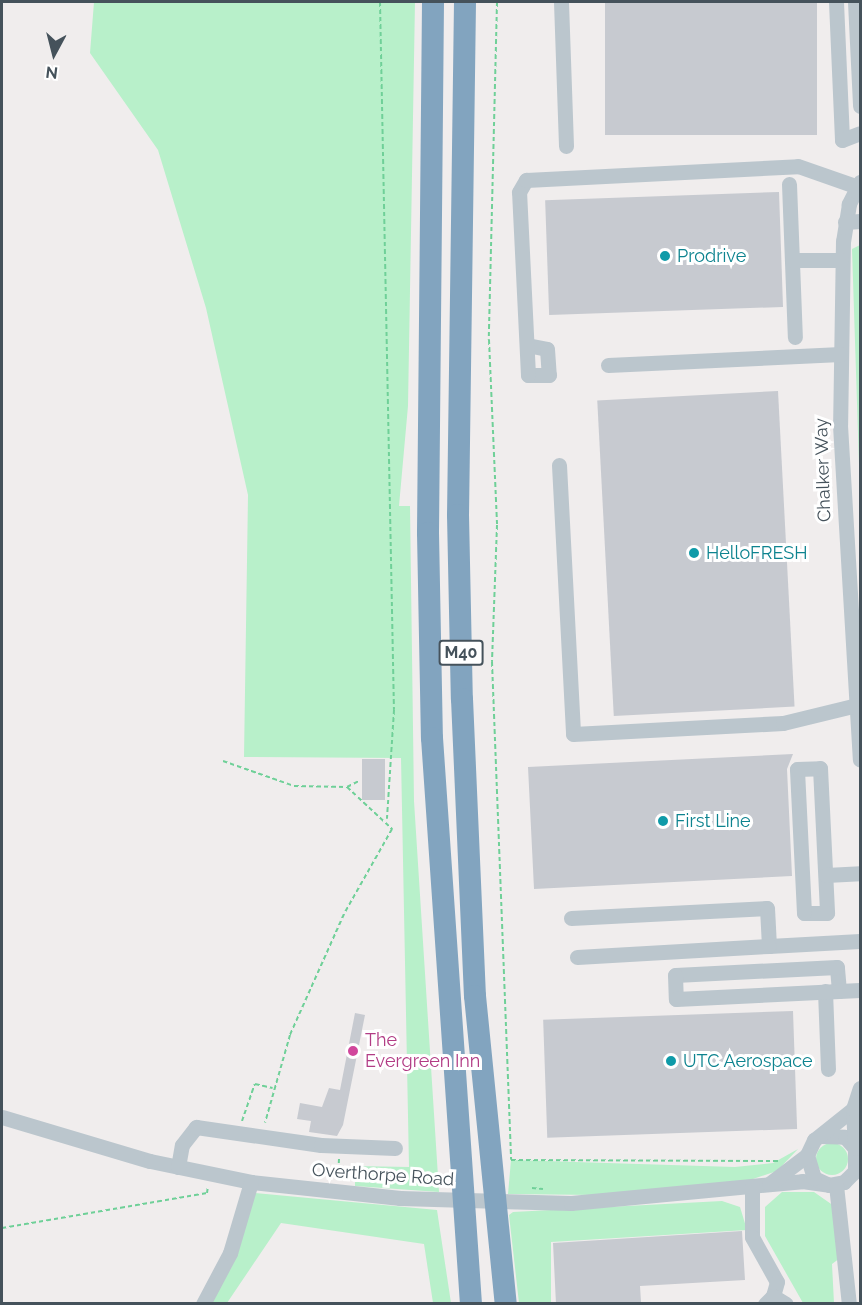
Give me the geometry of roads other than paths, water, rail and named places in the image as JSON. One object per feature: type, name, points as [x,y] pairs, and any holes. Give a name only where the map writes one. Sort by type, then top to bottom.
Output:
[{"type":"highway","name":"M40","points":[[433,2],[428,533],[432,738],[471,1304]]},
{"type":"highway","name":"M40","points":[[465,2],[458,515],[462,699],[475,996],[506,1304]]},
{"type":"street","points":[[561,2],[566,146]]},
{"type":"street","points":[[836,2],[842,140],[861,133]]},
{"type":"street","points":[[855,2],[861,106]]},
{"type":"street","points":[[527,345],[519,192],[526,180],[798,166],[859,185]]},
{"type":"street","points":[[789,184],[795,337]]},
{"type":"street","name":"Chalker Way","points":[[859,185],[853,222],[841,260],[840,425],[861,759]]},
{"type":"street","points":[[792,260],[841,260]]},
{"type":"street","points":[[608,365],[841,354]]},
{"type":"street","points":[[559,465],[573,734],[783,723],[857,705]]},
{"type":"street","points":[[820,768],[826,875],[827,913],[804,913],[797,769],[820,768]]},
{"type":"street","points":[[826,875],[861,873]]},
{"type":"street","points":[[571,918],[767,908],[769,946]]},
{"type":"street","points":[[577,957],[861,941]]},
{"type":"street","points":[[828,1070],[832,991],[837,967],[675,975],[676,999],[832,991],[861,990]]},
{"type":"street","points":[[853,1108],[858,1154],[855,1171],[836,1184],[814,1178],[807,1155],[822,1136],[853,1108],[861,1088]]},
{"type":"street","name":"Overthorpe Road","points":[[2,1117],[210,1174],[251,1182],[400,1198],[571,1203],[770,1184],[836,1184],[861,1181]]},
{"type":"street","points":[[178,1167],[182,1145],[196,1127],[321,1145],[395,1148]]},
{"type":"street","points":[[822,1136],[845,1137],[858,1154]]},
{"type":"street","name":"Overthorpe Road","points":[[770,1184],[807,1155]]},
{"type":"street","points":[[203,1304],[230,1253],[251,1182]]},
{"type":"street","points":[[836,1184],[849,1304]]},
{"type":"street","points":[[752,1187],[752,1237],[777,1281],[775,1301]]},
{"type":"place","name":"Prodrive","points":[[665,256]]},
{"type":"place","name":"HelloFRESH","points":[[694,553]]},
{"type":"place","name":"First Line","points":[[663,821]]},
{"type":"place","name":"The Evergreen Inn","points":[[353,1051]]},
{"type":"place","name":"UTC Aerospace","points":[[671,1061]]}]
